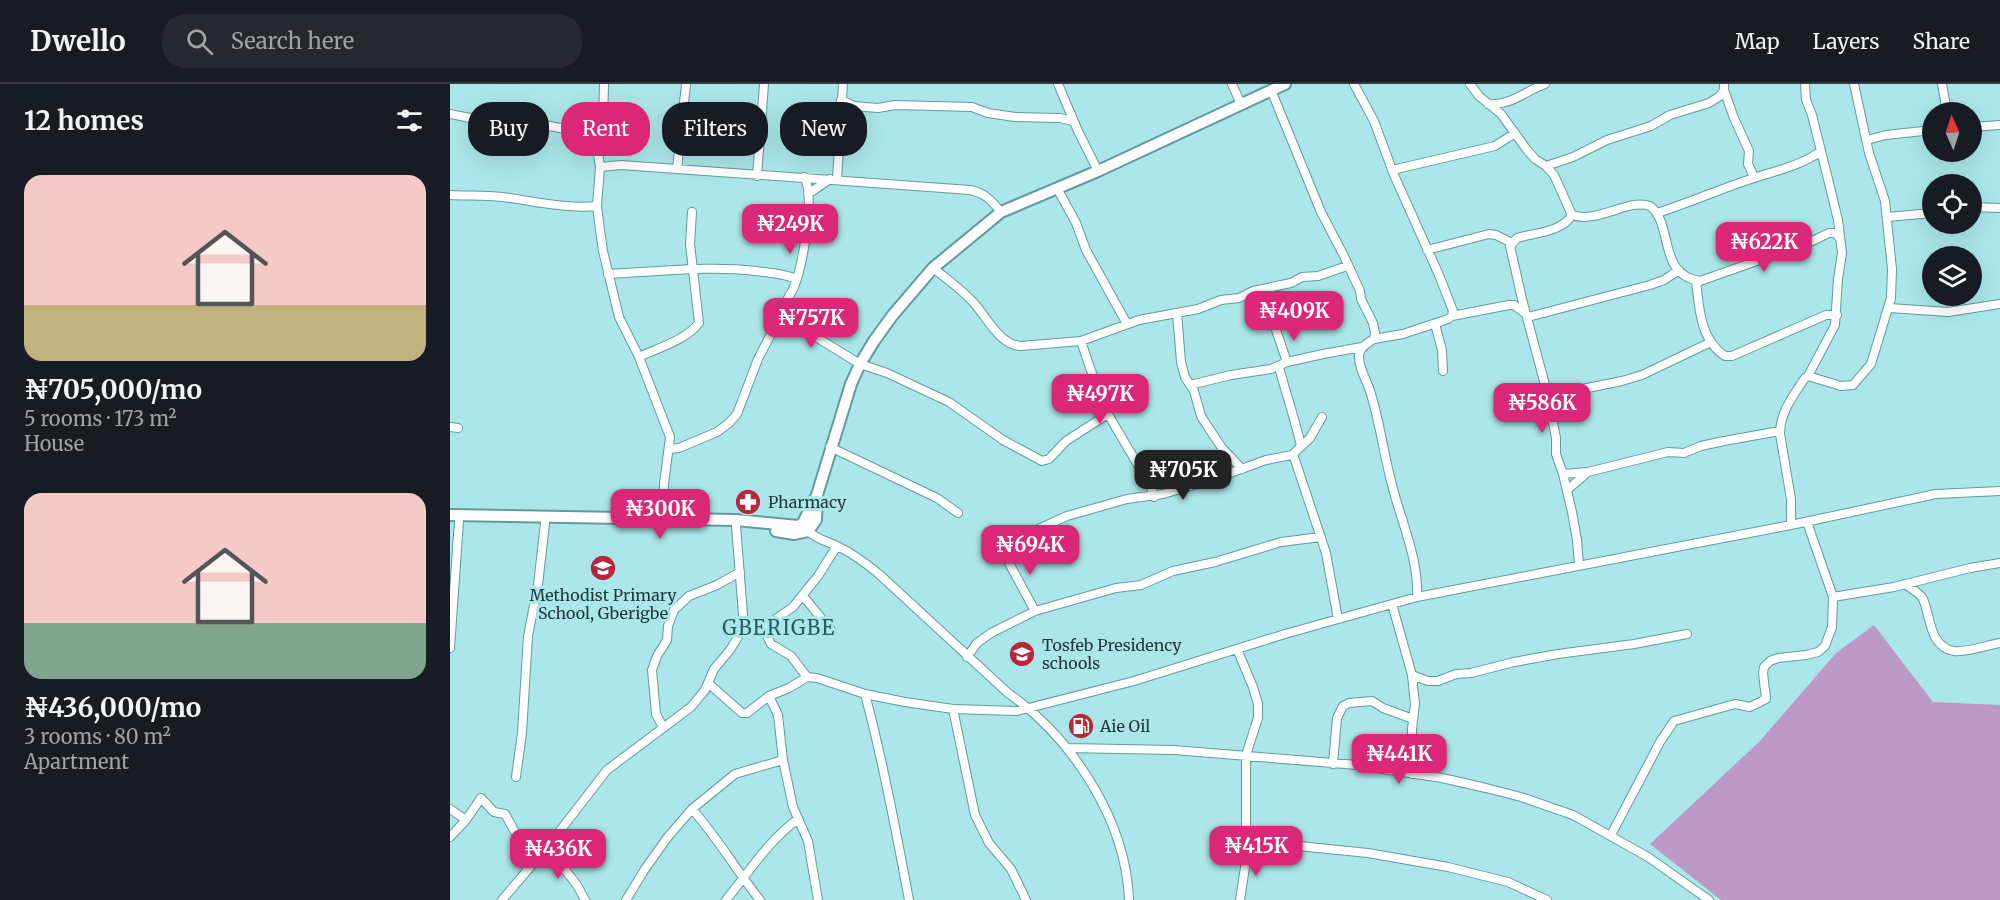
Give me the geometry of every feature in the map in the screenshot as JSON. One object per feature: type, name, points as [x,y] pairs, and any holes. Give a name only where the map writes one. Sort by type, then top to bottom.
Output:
[{"type":"main road","points":[[453,519],[736,520],[798,526],[803,523],[817,495],[830,447],[860,364],[892,316],[933,268],[1001,212],[1098,171],[1285,84]]},
{"type":"main road","points":[[453,519],[545,524],[736,526],[794,534],[808,531],[816,520],[817,495]]},
{"type":"street","points":[[603,102],[604,84]]},
{"type":"street","points":[[677,169],[686,84]]},
{"type":"street","points":[[757,176],[764,84]]},
{"type":"street","points":[[833,179],[843,84]]},
{"type":"street","points":[[1058,84],[1073,121],[1098,171]]},
{"type":"street","points":[[1232,84],[1242,104]]},
{"type":"street","points":[[1354,84],[1374,121],[1392,170],[1453,311],[1452,316]]},
{"type":"street","points":[[1470,84],[1487,104],[1501,114],[1535,159],[1546,166],[1558,182],[1572,215]]},
{"type":"street","points":[[1487,104],[1510,102],[1545,84]]},
{"type":"street","points":[[1791,525],[1792,507],[1780,431],[1784,411],[1804,378],[1808,376],[1835,326],[1842,253],[1838,220],[1812,115],[1806,100],[1805,84]]},
{"type":"street","points":[[1808,376],[1841,386],[1852,385],[1871,364],[1890,308],[1893,269],[1885,201],[1854,84]]},
{"type":"street","points":[[1942,84],[1945,102]]},
{"type":"street","points":[[1724,87],[1734,118],[1749,151],[1748,164],[1755,177]]},
{"type":"street","points":[[1546,166],[1574,157],[1607,140],[1651,126],[1670,115],[1709,104],[1720,96],[1724,87]]},
{"type":"street","points":[[1271,90],[1302,163],[1304,173],[1373,323],[1376,333],[1374,339]]},
{"type":"street","points":[[840,100],[854,106],[878,108],[895,105],[972,107],[988,113],[1015,117],[1060,117],[1073,121]]},
{"type":"street","points":[[450,114],[475,119],[511,119],[561,127]]},
{"type":"street","points":[[1982,127],[2000,126]]},
{"type":"street","points":[[1867,140],[1886,135],[1922,131]]},
{"type":"street","points":[[1392,170],[1495,146],[1515,133]]},
{"type":"street","points":[[1657,213],[1755,177],[1782,170],[1808,159],[1821,150]]},
{"type":"street","points":[[598,156],[600,167],[597,206],[608,274],[619,317],[639,357],[670,437],[664,484],[663,519]]},
{"type":"street","points":[[600,167],[621,165],[757,176],[804,177],[980,192],[989,197],[1001,212]]},
{"type":"street","points":[[669,449],[679,448],[717,432],[737,414],[758,359],[782,313],[796,279],[802,257],[808,194],[808,186],[804,177]]},
{"type":"street","points":[[808,194],[833,179]]},
{"type":"street","points":[[1057,188],[1076,223],[1086,250],[1127,324]]},
{"type":"street","points":[[450,195],[502,197],[538,204],[581,208],[597,206]]},
{"type":"street","points":[[1572,215],[1583,218],[1642,204],[1650,206],[1657,213],[1673,264],[1696,281],[1704,281],[1739,269],[1829,233],[1835,233],[1840,238]]},
{"type":"street","points":[[1982,207],[2000,208]]},
{"type":"street","points":[[639,357],[695,329],[699,323],[691,268],[689,232],[692,212]]},
{"type":"street","points":[[1887,217],[1922,214]]},
{"type":"street","points":[[1572,215],[1560,226],[1517,238],[1512,243],[1511,252],[1548,396],[1556,454],[1567,490],[1580,565]]},
{"type":"street","points":[[1427,250],[1489,234],[1512,243]]},
{"type":"street","points":[[933,268],[955,285],[986,317],[996,332],[1013,346],[1081,341],[1127,324],[1198,309],[1221,300],[1239,298],[1253,291],[1291,283],[1302,277],[1318,276],[1347,266]]},
{"type":"street","points":[[608,274],[691,268],[732,268],[796,279]]},
{"type":"street","points":[[1527,315],[1642,287],[1664,280],[1679,270]]},
{"type":"street","points":[[1696,281],[1704,329],[1711,342],[1725,356],[1732,356],[1820,317],[1837,315]]},
{"type":"street","points":[[1517,307],[1522,299]]},
{"type":"street","points":[[1890,308],[1948,312],[2000,304]]},
{"type":"street","points":[[1190,385],[1362,347],[1374,339],[1403,334],[1452,316],[1504,305],[1514,305],[1527,315]]},
{"type":"street","points":[[782,313],[790,321],[860,364],[887,373],[949,402],[1003,440],[1042,461],[1049,459],[1066,441],[1108,414]]},
{"type":"street","points":[[1177,313],[1181,362],[1185,377],[1194,391],[1205,422],[1222,448],[1242,469]]},
{"type":"street","points":[[1435,324],[1442,350],[1443,371]]},
{"type":"street","points":[[1276,330],[1287,362]]},
{"type":"street","points":[[1081,341],[1108,414],[1154,496]]},
{"type":"street","points":[[1548,396],[1642,375],[1711,342]]},
{"type":"street","points":[[1362,347],[1359,359],[1371,394],[1392,485],[1418,579],[1416,597]]},
{"type":"street","points":[[1279,367],[1301,446]]},
{"type":"street","points":[[1035,611],[1003,552],[1003,545],[1067,516],[1127,500],[1154,496],[1211,480],[1266,460],[1293,454],[1310,438],[1322,417]]},
{"type":"street","points":[[1563,474],[1588,472],[1668,452],[1684,453],[1701,446],[1780,431]]},
{"type":"street","points":[[830,447],[937,498],[958,513]]},
{"type":"street","points":[[1293,454],[1321,537],[1338,619]]},
{"type":"street","points":[[1567,490],[1588,472]]},
{"type":"street","points":[[708,683],[742,713],[747,713],[769,696],[807,677],[817,678],[866,694],[953,709],[1005,712],[1030,708],[1134,681],[1416,597],[1808,522],[1936,494],[2000,491]]},
{"type":"street","points":[[450,648],[453,519]]},
{"type":"street","points":[[1611,835],[1668,727],[1674,721],[1735,704],[1750,707],[1766,699],[1763,673],[1764,667],[1770,661],[1818,652],[1825,646],[1832,627],[1833,597],[1808,522]]},
{"type":"street","points":[[516,777],[522,732],[528,636],[538,585],[545,524]]},
{"type":"street","points":[[502,900],[607,770],[698,700],[714,669],[730,650],[744,627],[736,526]]},
{"type":"street","points":[[808,531],[818,540],[837,546],[858,558],[880,575],[967,657],[1008,693],[1030,708],[1067,748],[1100,799],[1120,842],[1129,900]]},
{"type":"street","points":[[967,657],[977,643],[991,633],[1035,611],[1116,588],[1141,585],[1173,571],[1215,562],[1281,542],[1321,537]]},
{"type":"street","points":[[744,621],[755,628],[763,628],[793,607],[818,576],[837,546]]},
{"type":"street","points":[[1833,597],[2000,563]]},
{"type":"street","points":[[663,727],[654,704],[652,670],[667,640],[672,614],[689,597],[740,572]]},
{"type":"street","points":[[1905,584],[1922,596],[1932,633],[1944,647],[1957,652],[2000,643]]},
{"type":"street","points":[[802,596],[831,630]]},
{"type":"street","points":[[1392,604],[1412,675],[1415,704],[1412,774]]},
{"type":"street","points":[[763,628],[771,644],[791,657],[807,677]]},
{"type":"street","points":[[1412,675],[1428,681],[1438,681],[1456,674],[1471,673],[1514,662],[1687,634]]},
{"type":"street","points":[[1236,649],[1258,704],[1257,718],[1246,756],[1246,829],[1249,841],[1240,900]]},
{"type":"street","points":[[866,694],[909,900]]},
{"type":"street","points":[[769,696],[778,715],[783,760],[793,807],[808,841],[818,900]]},
{"type":"street","points":[[1333,764],[1337,718],[1343,706],[1349,703],[1372,701],[1383,708],[1413,719]]},
{"type":"street","points":[[953,709],[975,815],[988,843],[1014,875],[1026,900]]},
{"type":"street","points":[[1067,748],[1163,749],[1357,765],[1453,781],[1531,800],[1573,815],[1669,870],[1698,897],[1709,900]]},
{"type":"street","points":[[626,900],[662,846],[692,809],[735,774],[783,760]]},
{"type":"street","points":[[450,837],[466,820],[481,798],[494,812],[505,814],[515,832],[533,848],[547,847]]},
{"type":"street","points":[[450,809],[466,820]]},
{"type":"street","points":[[692,809],[709,828],[760,900]]},
{"type":"street","points":[[726,900],[764,851],[783,830],[798,819]]},
{"type":"street","points":[[1249,841],[1368,854],[1448,867],[1508,882],[1547,900]]},
{"type":"street","points":[[547,847],[577,885],[585,900]]},
{"type":"shaded area","points":[[1874,625],[1933,702],[2000,705],[2000,900],[1721,900],[1650,844],[1760,741],[1836,653]]},
{"type":"place","name":"Pharmacy","points":[[748,502]]},
{"type":"place","name":"Methodist Primary School, Gberigbe","points":[[603,568]]},
{"type":"place","name":"Tosfeb Presidency schools","points":[[1022,654]]},
{"type":"place","name":"Aie Oil","points":[[1081,726]]},
{"type":"district","name":"GBERIGBE","points":[[779,628]]}]
